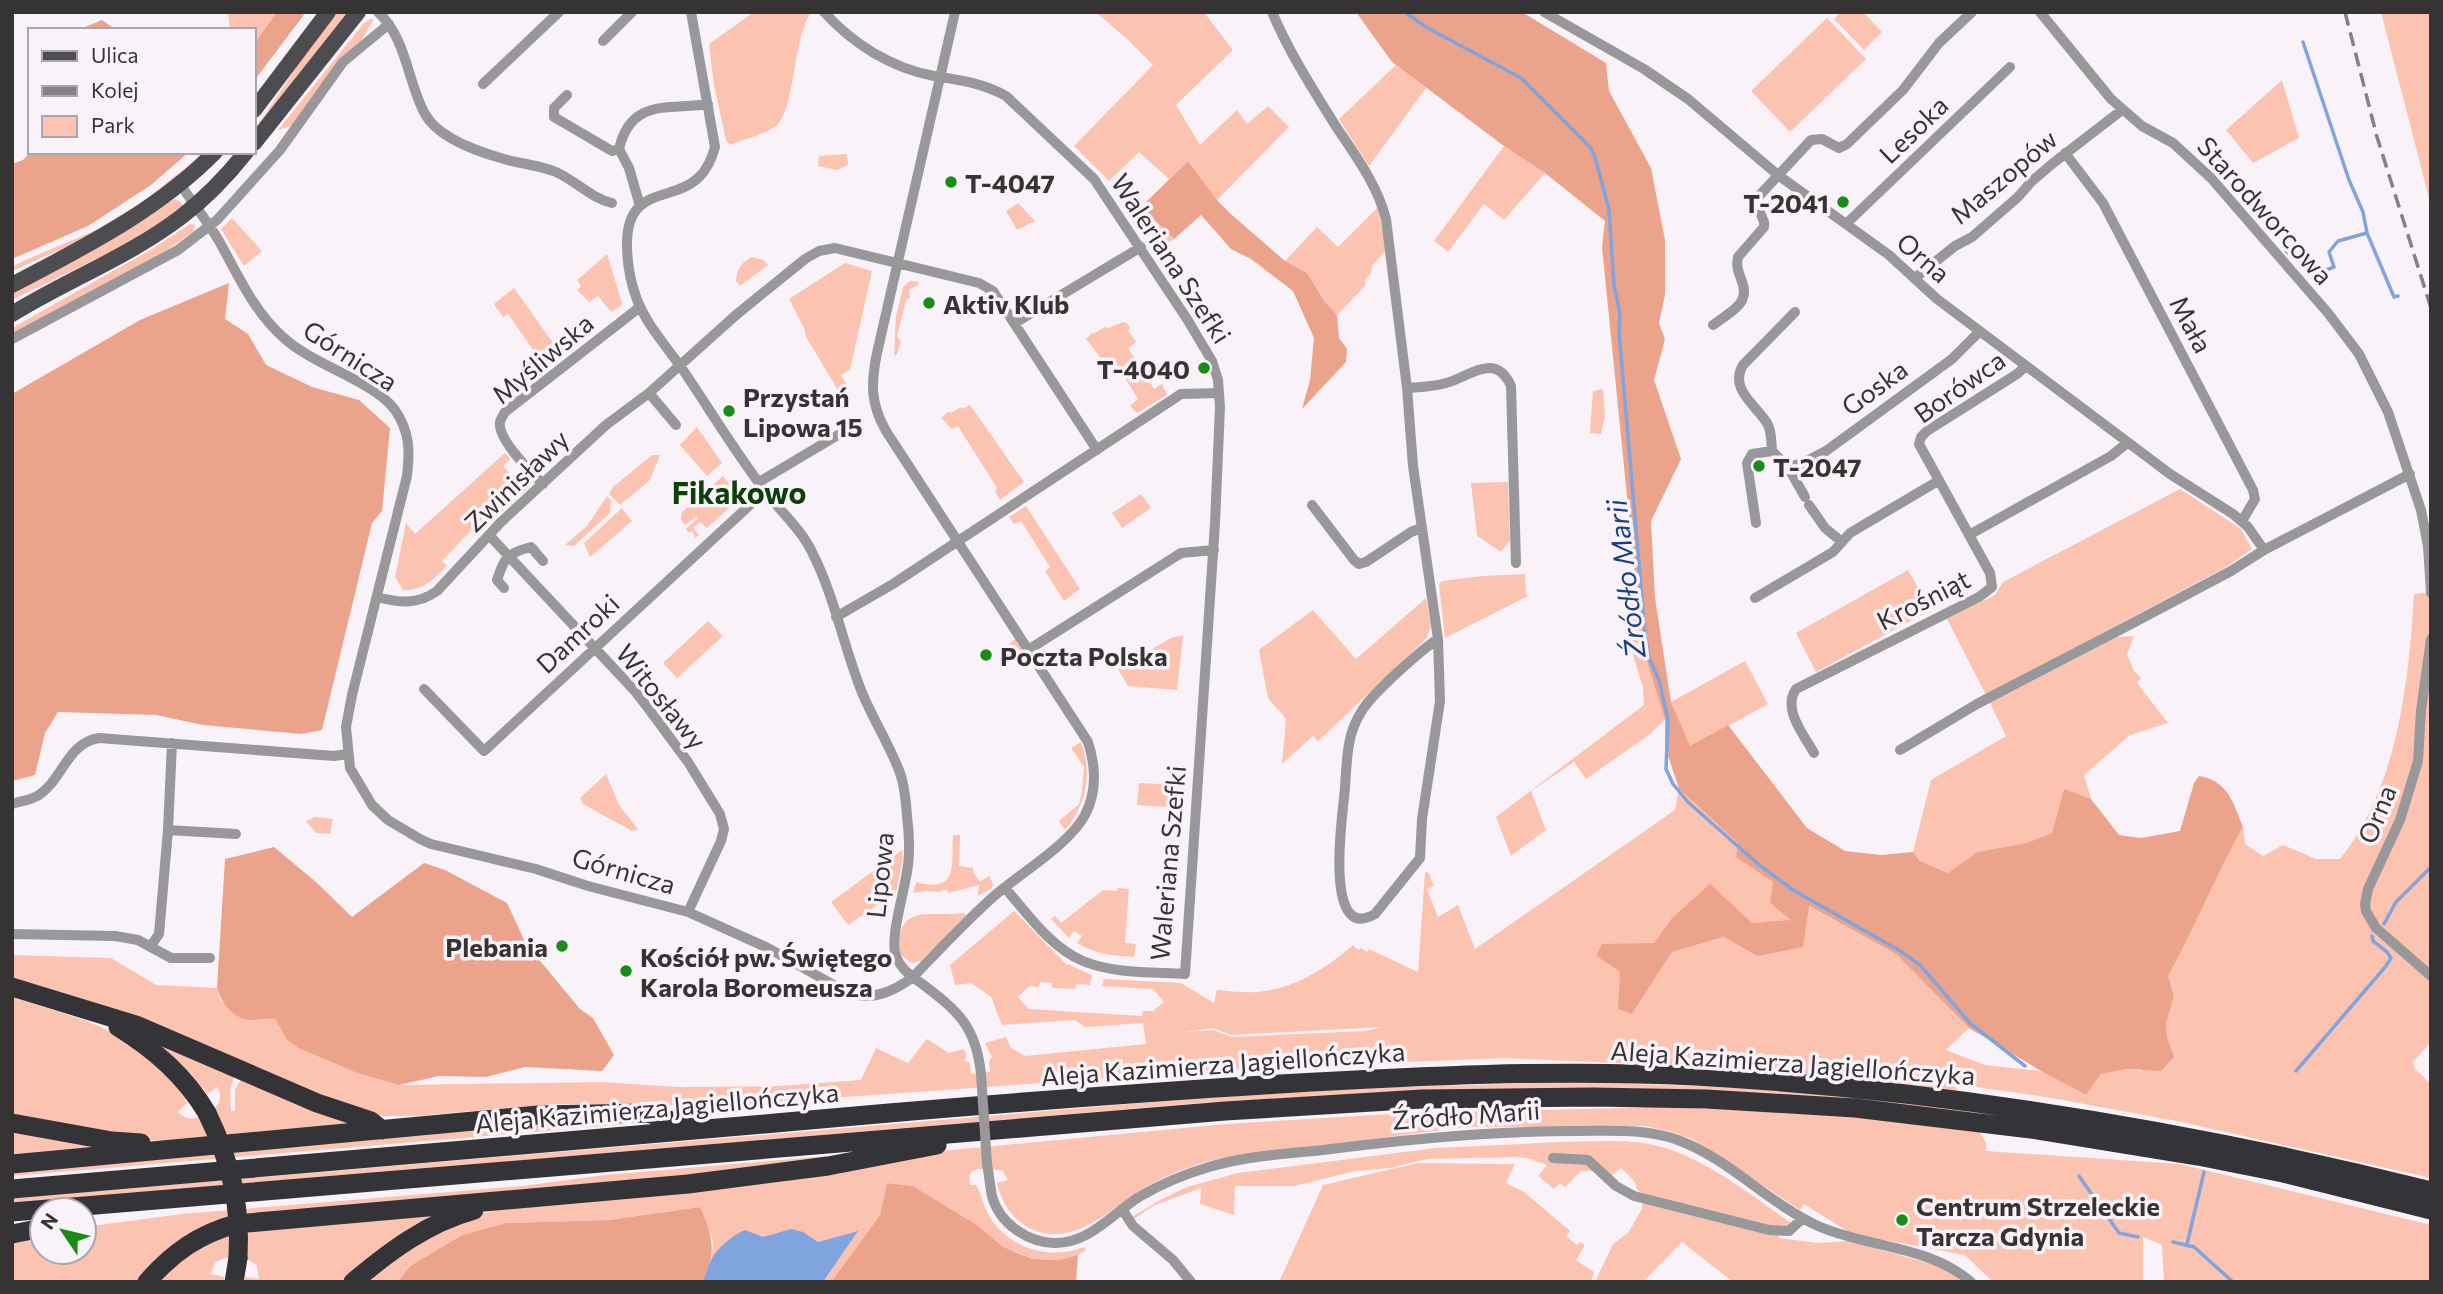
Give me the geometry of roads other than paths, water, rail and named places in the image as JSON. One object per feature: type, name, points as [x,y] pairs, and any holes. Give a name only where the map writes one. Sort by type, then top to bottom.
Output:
[{"type":"highway","points":[[12,987],[136,1025],[317,1103],[371,1121],[382,1130]]},
{"type":"highway","points":[[97,1014],[147,1046],[171,1067],[207,1113],[223,1146],[233,1179],[238,1213],[234,1282]]},
{"type":"highway","name":"Aleja Kazimierza Jagiellończyka","points":[[12,1189],[1011,1102],[1322,1081],[1500,1074],[1648,1074],[1847,1088],[2038,1110],[2307,1160],[2431,1191]]},
{"type":"highway","name":"Aleja Kazimierza Jagiellończyka","points":[[12,1212],[1318,1104],[1422,1099],[1593,1097],[1781,1102],[1968,1121],[2198,1156],[2283,1172],[2431,1210]]},
{"type":"highway","points":[[12,1164],[538,1115],[648,1113],[697,1130]]},
{"type":"highway","points":[[12,1123],[112,1141],[147,1144],[158,1151]]},
{"type":"highway","points":[[147,1282],[164,1263],[185,1246],[214,1230],[236,1224],[688,1184],[779,1173],[930,1147],[1009,1128]]},
{"type":"highway","points":[[98,1216],[181,1198]]},
{"type":"highway","points":[[353,1282],[394,1248],[434,1225],[456,1215],[516,1199]]},
{"type":"main road","points":[[256,107],[328,12]]},
{"type":"main road","points":[[256,140],[358,12]]},
{"type":"main road","points":[[12,285],[127,222],[180,184],[213,154]]},
{"type":"main road","points":[[12,314],[153,236],[195,206],[244,154]]},
{"type":"street","points":[[378,12],[400,43],[426,117],[438,128],[466,145],[503,159],[552,170],[571,179],[602,201],[612,203]]},
{"type":"street","points":[[482,84],[559,12]]},
{"type":"street","points":[[603,41],[632,12]]},
{"type":"street","points":[[680,365],[640,307],[630,275],[627,242],[629,227],[640,205],[659,194],[689,184],[699,177],[711,159],[715,140],[691,12]]},
{"type":"street","name":"Waleriana Szefki","points":[[824,12],[857,43],[888,61],[990,87],[1006,96],[1088,171],[1141,247],[1212,361],[1219,393],[1214,550],[1185,974],[1098,966],[1082,961],[1053,941],[1004,888]]},
{"type":"street","name":"Górnicza","points":[[180,184],[272,327],[296,348],[383,397],[405,426],[410,445],[407,476],[346,727],[350,768],[372,805],[388,820],[430,844],[536,869],[688,912],[768,948],[848,993],[858,996],[881,994],[913,977],[1004,888],[1068,837],[1084,817],[1092,799],[1095,779],[1094,758],[1088,742],[881,422],[874,401],[872,380],[955,12]]},
{"type":"street","points":[[1272,12],[1301,71],[1364,169],[1381,201],[1392,250],[1413,466],[1438,639],[1440,701],[1422,819],[1420,858],[1375,914],[1359,919],[1350,913],[1339,884],[1338,852],[1349,743],[1363,709],[1438,639]]},
{"type":"street","name":"Orna","points":[[1544,12],[1665,82],[1779,175],[1889,255],[1937,299],[2127,443],[2242,521],[2264,550]]},
{"type":"street","points":[[1713,326],[1742,303],[1745,297],[1737,262],[1738,257],[1764,227],[1756,202],[1814,138],[1822,139],[1835,148],[1847,144],[1903,90],[1938,43],[1972,12]]},
{"type":"street","name":"Starodworcowa","points":[[2040,12],[2090,76],[2122,110],[2173,143],[2211,178],[2328,313],[2374,379],[2410,474]]},
{"type":"street","points":[[12,339],[178,250],[209,226],[230,207],[279,150],[342,62],[389,24]]},
{"type":"street","name":"Lesoka","points":[[1847,223],[2010,68]]},
{"type":"street","points":[[567,95],[554,108],[554,117],[612,151],[619,149]]},
{"type":"street","points":[[640,205],[629,168],[619,149],[629,125],[639,114],[653,108],[708,104]]},
{"type":"street","name":"Maszopów","points":[[1915,278],[1955,246],[1972,237],[2065,153],[2122,110]]},
{"type":"street","name":"Mała","points":[[2065,153],[2103,203],[2253,490],[2255,499],[2242,521]]},
{"type":"street","points":[[1015,323],[1141,247]]},
{"type":"street","name":"Zwinisławy","points":[[377,597],[405,603],[430,596],[489,535],[606,425],[649,393],[727,323],[812,254],[835,248],[987,286],[1000,298],[1097,450]]},
{"type":"street","name":"Myśliwska","points":[[543,484],[511,447],[501,432],[500,421],[505,412],[640,307]]},
{"type":"street","points":[[1795,312],[1743,365],[1739,372],[1740,388],[1768,425],[1772,451],[1788,467],[1825,528],[1842,542]]},
{"type":"street","name":"Goska","points":[[1788,467],[1826,450],[1952,359],[1980,331]]},
{"type":"street","name":"Lipowa","points":[[680,365],[762,486],[811,551],[829,591],[860,687],[902,780],[907,817],[908,865],[894,950],[901,966],[954,1008],[973,1034],[979,1052],[987,1164],[992,1195],[1000,1212],[1011,1226],[1033,1239],[1054,1243],[1075,1240],[1094,1230],[1122,1209]]},
{"type":"street","name":"Borówca","points":[[1969,535],[1921,452],[1921,437],[1927,430],[2026,366]]},
{"type":"street","points":[[1407,388],[1438,385],[1479,369],[1490,368],[1507,377],[1511,386],[1516,563]]},
{"type":"street","points":[[649,393],[676,425]]},
{"type":"street","points":[[836,617],[893,584],[1181,394],[1219,393]]},
{"type":"street","name":"Damroki","points":[[424,689],[484,751],[595,649],[762,486],[848,429],[853,422]]},
{"type":"street","name":"Krośniąt","points":[[1814,753],[1791,709],[1790,701],[1796,689],[1987,593],[1992,587],[1992,581],[1969,535],[2111,456],[2127,443]]},
{"type":"street","points":[[1756,523],[1746,463],[1752,454],[1772,451]]},
{"type":"street","points":[[1900,750],[1977,704],[2410,474],[2428,546],[2431,593]]},
{"type":"street","points":[[1755,598],[1833,552],[1850,533],[1938,481]]},
{"type":"street","points":[[1312,505],[1359,564],[1421,528]]},
{"type":"street","name":"Witosławy","points":[[489,535],[641,699],[685,757],[720,814],[724,829],[721,841],[688,912]]},
{"type":"street","points":[[504,588],[496,580],[503,562],[514,551],[531,547],[542,561]]},
{"type":"street","points":[[1028,650],[1181,553],[1214,550]]},
{"type":"street","name":"Orna","points":[[2431,639],[2421,711],[2418,761],[2412,786],[2368,889],[2365,904],[2376,928],[2431,976]]},
{"type":"street","points":[[12,804],[40,794],[75,750],[91,739],[334,756],[347,754]]},
{"type":"street","points":[[150,947],[159,934],[172,743]]},
{"type":"street","points":[[168,830],[236,834]]},
{"type":"street","points":[[12,934],[115,936],[138,940],[171,958],[210,958]]},
{"type":"street","name":"Źródło Marii","points":[[1122,1209],[1149,1191],[1182,1176],[1240,1160],[1466,1133],[1650,1133],[1692,1146],[1803,1218],[1856,1240],[1947,1264],[1971,1282]]},
{"type":"street","name":"Źródło Marii","points":[[1553,1158],[1588,1160],[1620,1183],[1627,1193],[1769,1230],[1789,1231],[1803,1218]]},
{"type":"street","points":[[1122,1209],[1133,1226],[1173,1260],[1191,1282]]},
{"type":"water","points":[[791,1229],[803,1232],[818,1242],[858,1231],[823,1282],[702,1282],[714,1255],[735,1235],[745,1230],[763,1237]]},
{"type":"waterway","name":"Źródło Marii","points":[[1405,12],[1426,27],[1521,78],[1590,147],[1595,157],[1609,210],[1614,285],[1620,314],[1619,332],[1645,634],[1649,658],[1659,680],[1668,719],[1666,769],[1673,784],[1688,802],[1758,864],[1793,890],[1920,965],[1970,1023],[2025,1066]]},
{"type":"waterway","points":[[2303,42],[2349,180],[2363,212],[2367,233],[2394,297],[2398,296]]},
{"type":"waterway","points":[[2286,251],[2321,272],[2334,267],[2329,252],[2338,241],[2367,233]]},
{"type":"waterway","points":[[2384,924],[2396,902],[2431,867]]},
{"type":"waterway","points":[[2296,1071],[2391,958],[2373,941],[2372,936]]},
{"type":"waterway","points":[[2187,1244],[2204,1172]]},
{"type":"waterway","name":"Źródło Marii","points":[[2079,1176],[2119,1233],[2138,1237]]},
{"type":"waterway","name":"Źródło Marii","points":[[2173,1242],[2194,1247],[2233,1282]]},
{"type":"railway","points":[[2345,12],[2377,137],[2431,308]]},
{"type":"place","name":"T-4047","points":[[951,182]]},
{"type":"place","name":"T-2041","points":[[1843,202]]},
{"type":"place","name":"Aktiv Klub","points":[[929,303]]},
{"type":"place","name":"T-4040","points":[[1204,368]]},
{"type":"place","name":"Przystań Lipowa 15","points":[[729,411]]},
{"type":"place","name":"T-2047","points":[[1759,466]]},
{"type":"place","name":"Poczta Polska","points":[[986,655]]},
{"type":"place","name":"Plebania","points":[[562,946]]},
{"type":"place","name":"Kościół pw. Świętego Karola Boromeusza","points":[[626,971]]},
{"type":"place","name":"Centrum Strzeleckie Tarcza Gdynia","points":[[1902,1220]]},
{"type":"district","name":"Fikakowo","points":[[739,491]]}]
